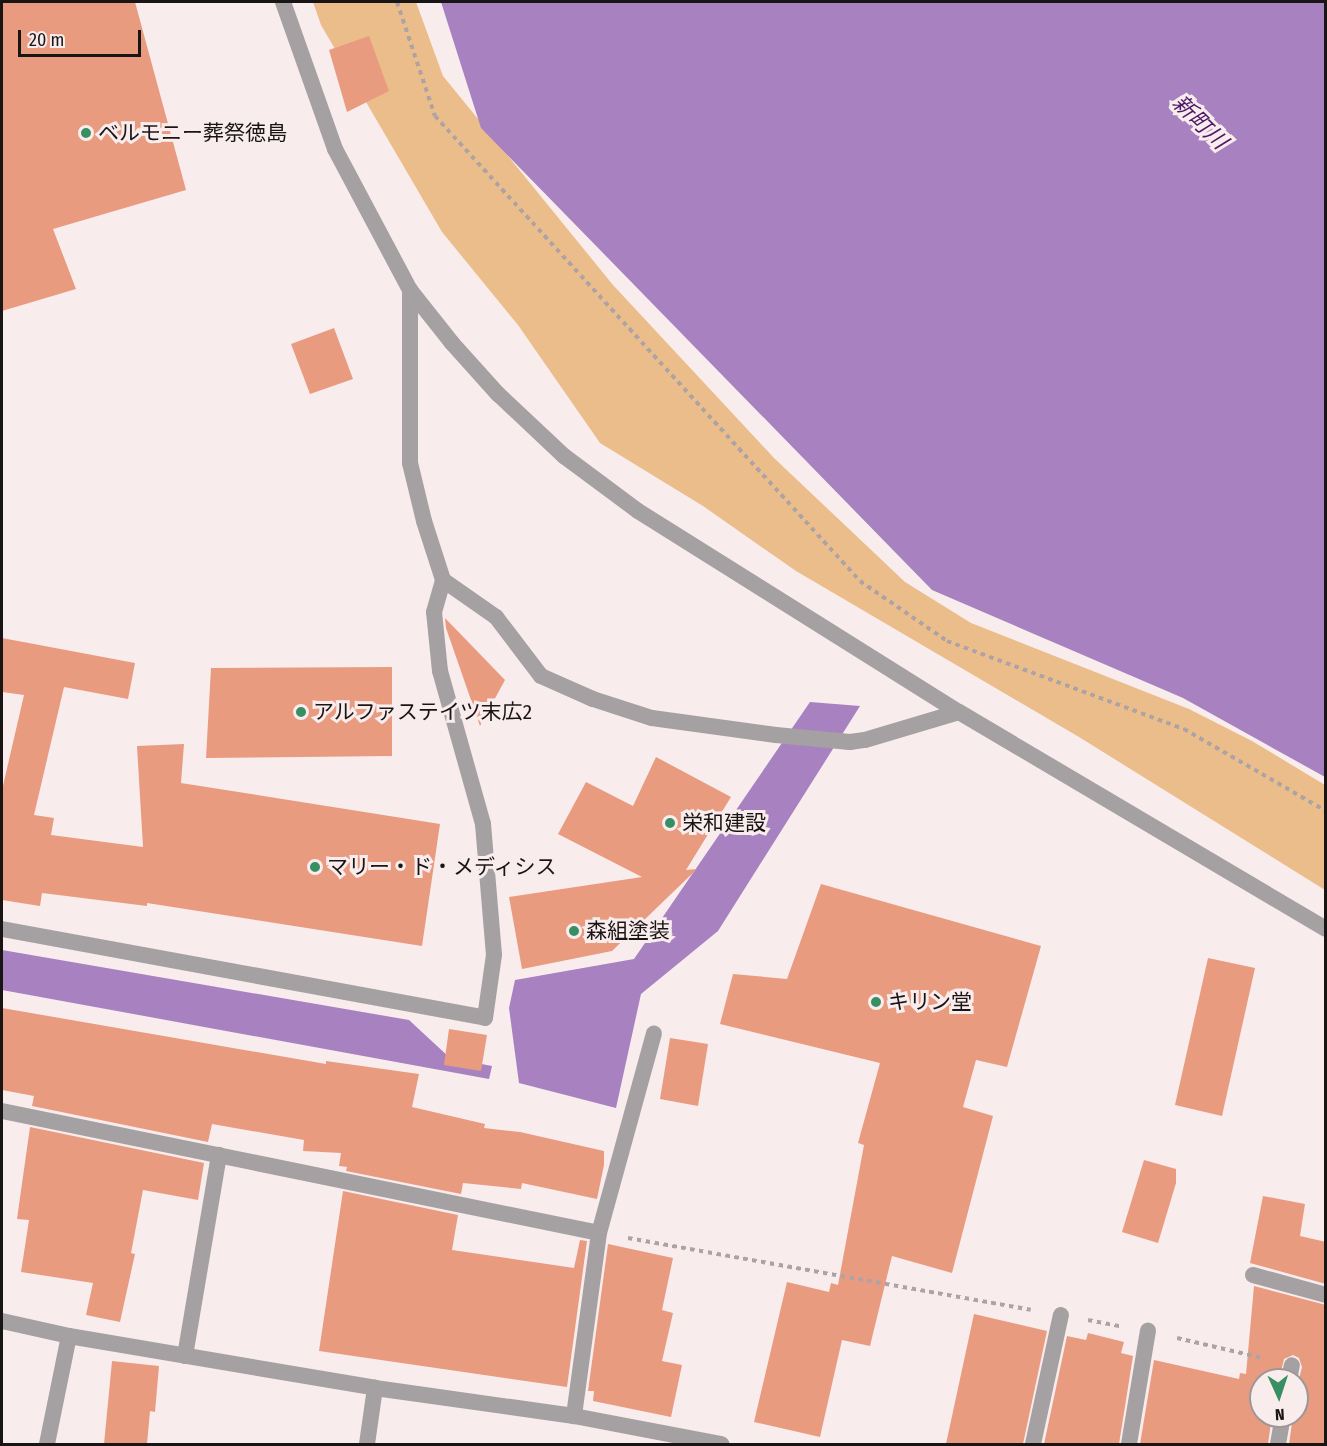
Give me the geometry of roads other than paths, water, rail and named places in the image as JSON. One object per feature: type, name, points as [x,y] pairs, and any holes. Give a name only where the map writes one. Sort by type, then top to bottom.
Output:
[{"type":"street","points":[[283,2],[335,149],[410,290],[452,343],[498,394],[564,456],[638,511],[959,711],[1326,929]]},
{"type":"street","points":[[2,929],[485,1018],[494,955],[483,824],[440,671],[434,612],[443,580],[424,521],[410,462],[410,290]]},
{"type":"street","points":[[443,580],[496,617],[541,676],[593,699],[652,718],[776,735],[850,742],[865,740],[959,711]]},
{"type":"street","points":[[574,1416],[598,1233],[654,1033]]},
{"type":"street","points":[[2,1111],[598,1233]]},
{"type":"street","points":[[185,1356],[219,1155]]},
{"type":"street","points":[[1253,1275],[1326,1295]]},
{"type":"street","points":[[1033,1444],[1061,1315]]},
{"type":"street","points":[[2,1321],[69,1336],[185,1356],[375,1388],[574,1416],[721,1444]]},
{"type":"street","points":[[1129,1444],[1148,1331]]},
{"type":"street","points":[[48,1444],[69,1336]]},
{"type":"street","points":[[367,1444],[375,1388]]},
{"type":"street","points":[[1278,1444],[1281,1428]]},
{"type":"water","name":"新町川","points":[[441,2],[1325,2],[1325,777],[1183,698],[932,590],[481,128]]},
{"type":"water","points":[[810,702],[860,706],[718,931],[641,994],[616,1108],[519,1083],[509,1008],[515,980],[634,959]]},
{"type":"water","points":[[2,950],[409,1020],[450,1058],[492,1066],[489,1079],[2,990]]},
{"type":"place","name":"ベルモニー葬祭徳島","points":[[86,133]]},
{"type":"place","name":"アルファステイツ末広2","points":[[301,712]]},
{"type":"place","name":"栄和建設","points":[[670,823]]},
{"type":"place","name":"マリー・ド・メディシス","points":[[315,867]]},
{"type":"place","name":"森組塗装","points":[[574,931]]},
{"type":"place","name":"キリン堂","points":[[876,1002]]}]
